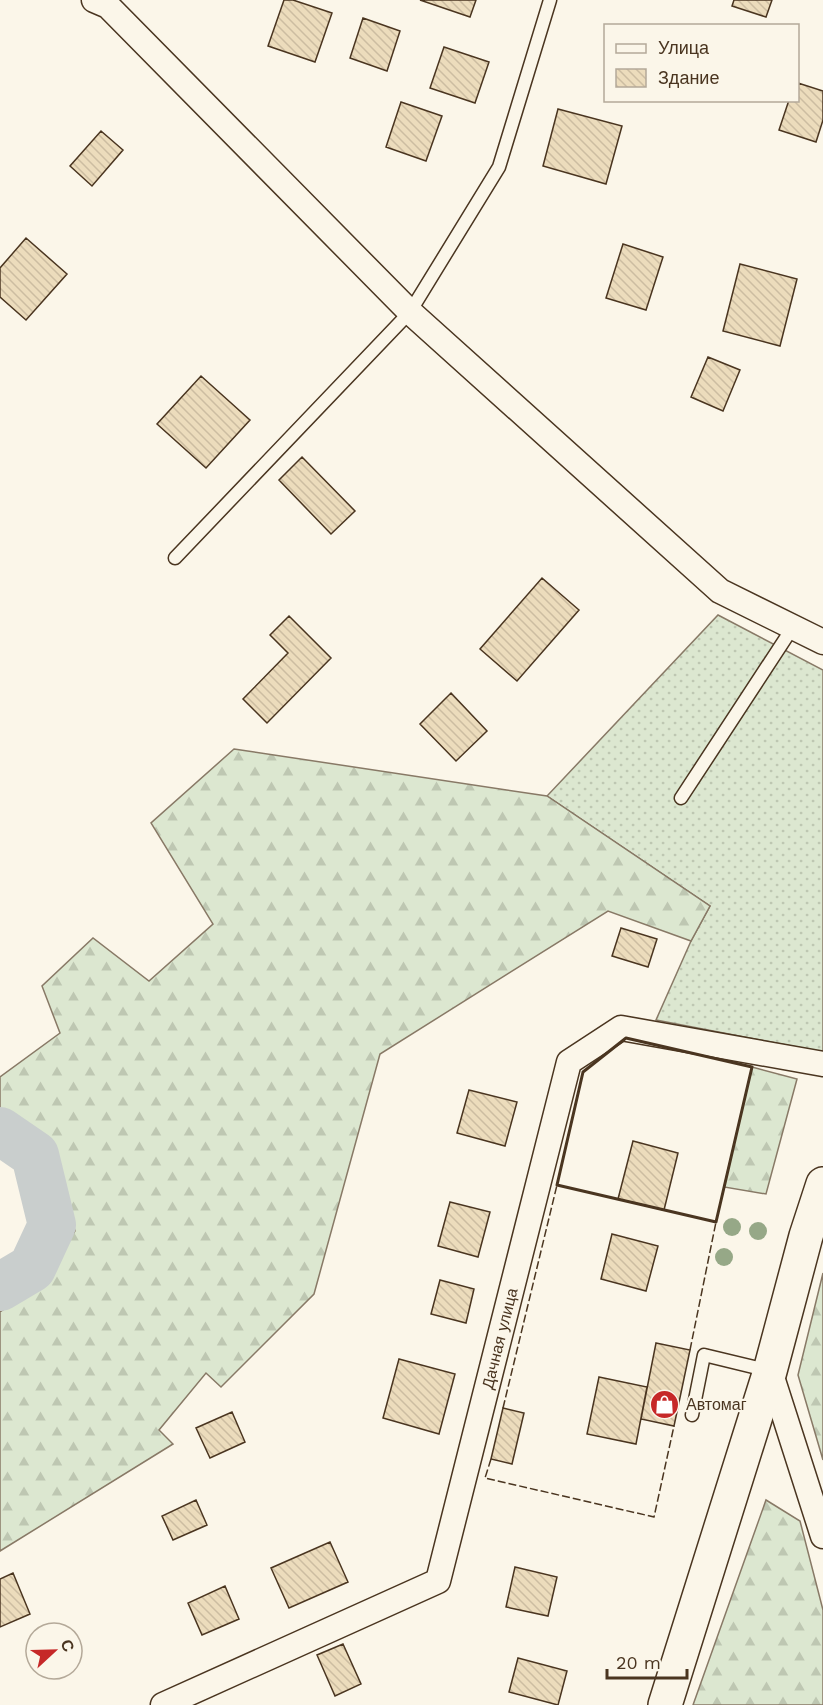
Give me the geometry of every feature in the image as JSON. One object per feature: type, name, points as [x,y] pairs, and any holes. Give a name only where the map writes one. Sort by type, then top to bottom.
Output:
[{"type":"main road","points":[[665,1705],[770,1371],[815,1240],[823,1184]]},
{"type":"street","points":[[104,2],[410,312],[720,591],[823,642]]},
{"type":"street","name":"Дачная улица","points":[[163,1705],[438,1581],[569,1062],[621,1028],[823,1064]]},
{"type":"street","points":[[770,1371],[823,1536]]},
{"type":"lane","points":[[175,558],[410,312],[499,167],[550,0]]},
{"type":"lane","points":[[681,798],[793,627]]},
{"type":"lane","points":[[692,1415],[704,1355],[770,1371]]},
{"type":"green space","points":[[718,615],[823,670],[823,1052],[656,1020],[691,941],[710,906],[547,796]]},
{"type":"green space","points":[[234,749],[547,796],[710,906],[691,941],[608,911],[380,1054],[314,1294],[221,1387],[206,1373],[159,1430],[173,1444],[0,1551],[0,1312],[40,1284],[75,1231],[49,1146],[0,1111],[0,1077],[60,1033],[42,986],[93,938],[149,981],[213,924],[151,823]]},
{"type":"green space","points":[[752,1067],[797,1079],[766,1194],[724,1187]]},
{"type":"green space","points":[[823,1273],[823,1460],[798,1375]]},
{"type":"green space","points":[[766,1500],[800,1521],[823,1610],[823,1705],[693,1705]]},
{"type":"building","points":[[284,0],[293,0],[332,13],[315,62],[268,46]]},
{"type":"building","points":[[420,0],[476,0],[470,17]]},
{"type":"building","points":[[734,0],[772,0],[766,17],[732,6]]},
{"type":"building","points":[[363,18],[400,31],[387,71],[350,58]]},
{"type":"building","points":[[444,47],[489,62],[475,103],[430,88]]},
{"type":"building","points":[[799,83],[823,91],[823,120],[816,142],[779,130],[788,102],[799,102]]},
{"type":"building","points":[[401,102],[442,116],[426,161],[386,147]]},
{"type":"building","points":[[558,109],[622,126],[606,184],[543,166]]},
{"type":"building","points":[[101,131],[123,150],[92,186],[70,166]]},
{"type":"building","points":[[26,238],[67,274],[26,320],[0,297],[0,268]]},
{"type":"building","points":[[623,244],[663,257],[646,310],[606,298]]},
{"type":"building","points":[[740,264],[797,279],[780,346],[723,331]]},
{"type":"building","points":[[708,357],[740,370],[723,411],[691,397]]},
{"type":"building","points":[[201,376],[250,420],[206,468],[157,424]]},
{"type":"building","points":[[302,457],[355,511],[331,534],[279,480]]},
{"type":"building","points":[[542,578],[579,610],[517,681],[480,649]]},
{"type":"building","points":[[289,616],[331,658],[267,723],[243,699],[288,653],[270,635]]},
{"type":"building","points":[[451,693],[487,731],[456,761],[420,724]]},
{"type":"building","points":[[621,928],[657,939],[648,967],[612,956]]},
{"type":"building","points":[[469,1090],[517,1102],[505,1146],[457,1133]]},
{"type":"building","points":[[633,1141],[678,1153],[664,1210],[618,1199]]},
{"type":"building","points":[[450,1202],[490,1212],[478,1257],[438,1246]]},
{"type":"building","points":[[612,1234],[658,1246],[646,1291],[601,1279]]},
{"type":"building","points":[[440,1280],[474,1289],[466,1323],[431,1314]]},
{"type":"building","points":[[656,1343],[690,1350],[674,1426],[641,1419]]},
{"type":"building","points":[[399,1359],[455,1374],[439,1434],[383,1418]]},
{"type":"building","points":[[599,1377],[647,1387],[636,1444],[587,1434]]},
{"type":"building","points":[[503,1408],[524,1413],[512,1464],[491,1459]]},
{"type":"building","points":[[232,1412],[245,1442],[210,1458],[196,1428]]},
{"type":"building","points":[[196,1500],[207,1525],[173,1540],[162,1516]]},
{"type":"building","points":[[330,1542],[348,1582],[289,1608],[271,1568]]},
{"type":"building","points":[[515,1567],[557,1577],[548,1616],[506,1607]]},
{"type":"building","points":[[13,1573],[30,1614],[0,1627],[0,1579]]},
{"type":"building","points":[[225,1586],[239,1619],[202,1635],[188,1603]]},
{"type":"building","points":[[343,1644],[361,1684],[335,1696],[317,1655]]},
{"type":"building","points":[[518,1658],[567,1671],[558,1705],[509,1692]]},
{"type":"waterway","points":[[0,1131],[35,1155],[52,1225],[32,1268],[0,1287]]},
{"type":"fence","points":[[503,1408],[557,1185]]},
{"type":"fence","points":[[690,1350],[716,1222]]},
{"type":"fence","points":[[491,1459],[485,1478],[654,1517],[674,1426]]},
{"type":"wall","points":[[626,1038],[752,1067],[716,1222],[557,1185],[583,1072],[626,1038]]},
{"type":"place","name":"Автомаг","points":[[665,1404]]}]
